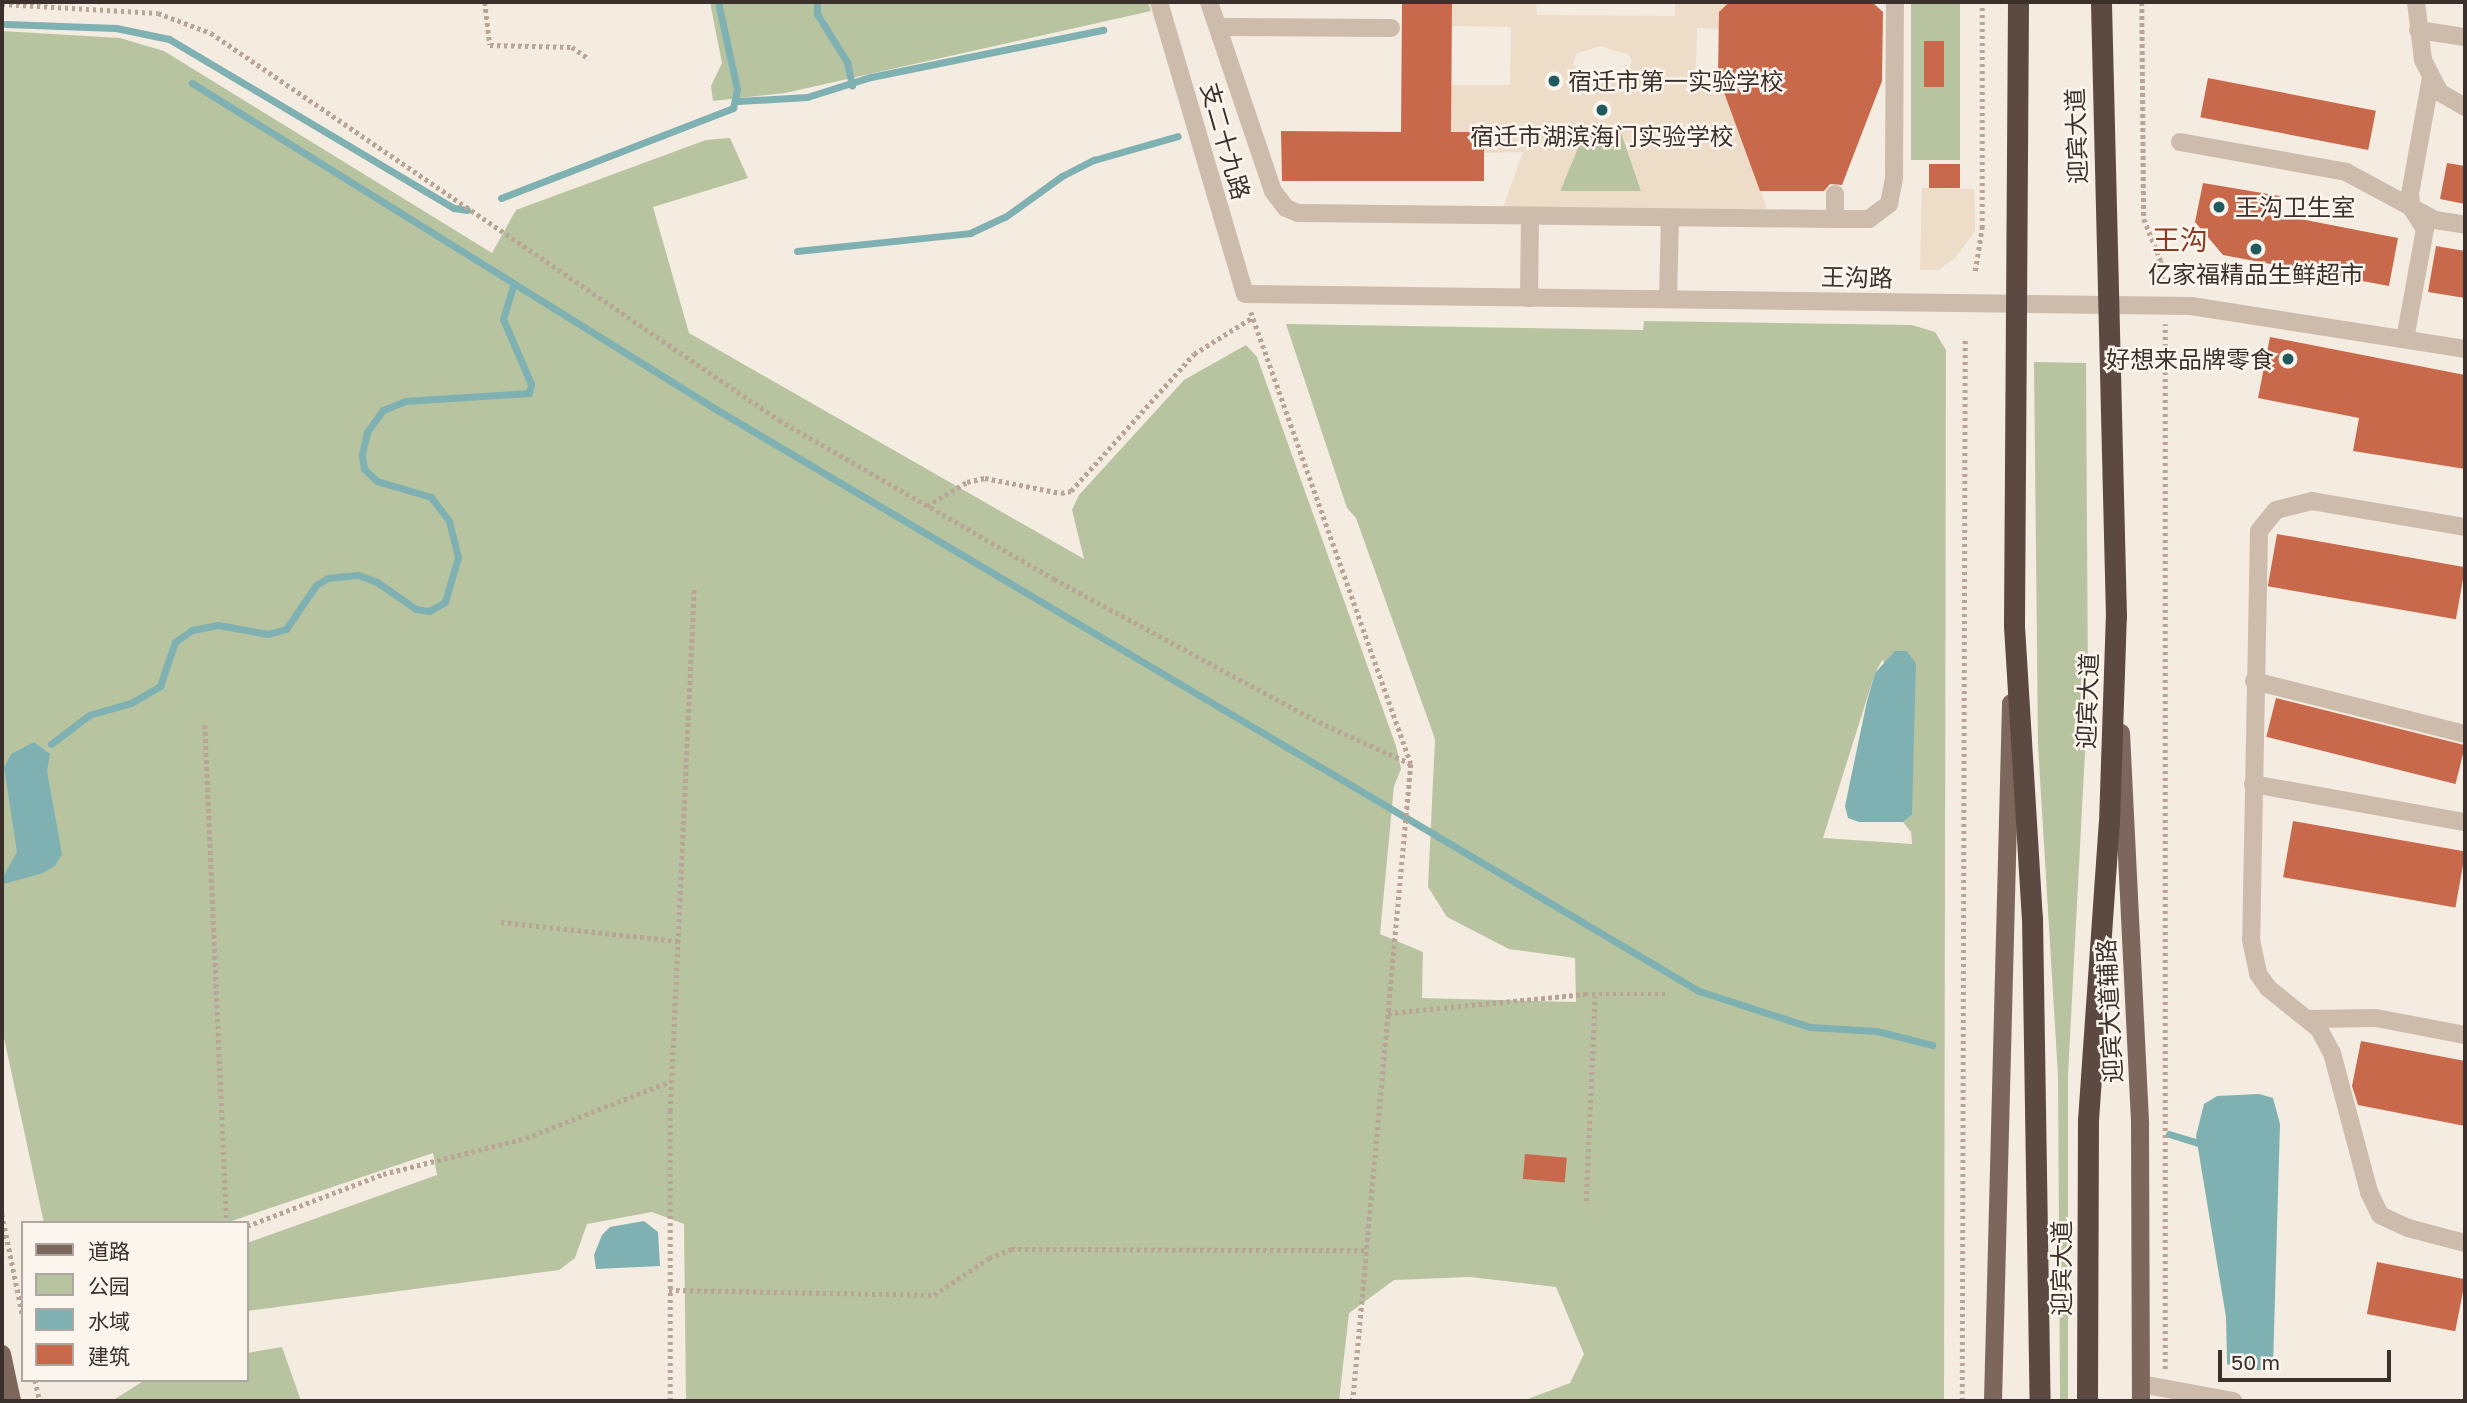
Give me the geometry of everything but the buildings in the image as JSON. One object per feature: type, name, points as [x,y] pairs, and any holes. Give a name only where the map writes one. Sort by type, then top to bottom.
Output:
[{"type":"highway","name":"迎宾大道","points":[[2018,2],[2014,626],[2032,917],[2040,1401]]},
{"type":"highway","name":"迎宾大道","points":[[2087,1401],[2088,1120],[2109,823],[2116,617],[2101,2]]},
{"type":"main road","name":"迎宾大道辅路","points":[[2116,617],[2140,1125],[2141,1393]]},
{"type":"main road","points":[[1993,1401],[2003,899],[2014,626]]},
{"type":"main road","points":[[2,1354],[5,1379],[12,1401]]},
{"type":"street","name":"支二十九路","points":[[1159,2],[1245,294]]},
{"type":"street","points":[[1209,2],[1273,191],[1286,208],[1314,215],[1835,219],[1869,219],[1889,204],[1894,180],[1895,2]]},
{"type":"street","points":[[2416,2],[2418,30],[2431,77],[2439,92],[2465,107]]},
{"type":"street","points":[[1218,27],[1391,28]]},
{"type":"street","points":[[2418,30],[2465,37]]},
{"type":"street","points":[[2405,339],[2425,229],[2412,209],[2410,194],[2431,77]]},
{"type":"street","points":[[2180,142],[2346,172],[2377,185],[2412,209],[2435,220],[2465,225]]},
{"type":"street","points":[[1835,194],[1835,219]]},
{"type":"street","points":[[1529,298],[1530,217]]},
{"type":"street","points":[[1668,299],[1670,218]]},
{"type":"street","name":"王沟路","points":[[1245,294],[2164,305],[2223,308],[2465,349]]},
{"type":"street","points":[[2465,527],[2312,501],[2276,510],[2259,531],[2256,546],[2252,956],[2268,988],[2308,1019],[2332,1053],[2369,1192],[2380,1215],[2407,1228],[2465,1243]]},
{"type":"street","points":[[2254,681],[2465,734]]},
{"type":"street","points":[[2253,784],[2465,822]]},
{"type":"street","points":[[2308,1019],[2376,1018],[2465,1035]]},
{"type":"street","points":[[2141,1393],[2165,1389],[2233,1401]]},
{"type":"path","points":[[485,2],[490,45],[572,47],[589,59]]},
{"type":"path","points":[[1975,271],[1982,228],[1982,2]]},
{"type":"path","points":[[2142,2],[2144,219],[2161,261],[2164,305],[2165,1389]]},
{"type":"path","points":[[2,4],[158,13],[211,33],[779,420],[927,506],[1320,722],[1411,764]]},
{"type":"path","points":[[1245,294],[1411,764],[1353,1401]]},
{"type":"path","points":[[927,506],[967,482],[985,478],[1061,494],[1071,491],[1194,354],[1253,317]]},
{"type":"path","points":[[1962,1401],[1965,337]]},
{"type":"path","points":[[670,1401],[671,1081],[694,589]]},
{"type":"path","points":[[205,725],[227,1221]]},
{"type":"path","points":[[501,922],[678,941]]},
{"type":"path","points":[[1388,1013],[1595,996],[1668,994]]},
{"type":"path","points":[[1586,1201],[1595,996]]},
{"type":"path","points":[[248,1226],[383,1174],[526,1138],[671,1081]]},
{"type":"path","points":[[2,1214],[21,1303]]},
{"type":"path","points":[[669,1290],[933,1296],[989,1258],[1011,1249],[1367,1250]]},
{"type":"path","points":[[35,1382],[40,1401]]},
{"type":"green space","points":[[710,2],[1148,2],[1151,11],[785,93],[713,101],[711,86],[722,63]]},
{"type":"green space","points":[[1911,2],[1960,2],[1960,160],[1911,160]]},
{"type":"green space","points":[[2,31],[120,38],[164,51],[492,253],[516,210],[706,140],[730,138],[748,178],[653,207],[689,333],[1084,559],[1072,510],[1079,495],[1184,380],[1246,345],[1257,357],[1396,746],[1401,769],[1394,786],[1380,934],[1423,952],[1422,998],[1576,1002],[1575,958],[1509,949],[1447,917],[1428,887],[1435,739],[1356,518],[1347,508],[1286,324],[1643,330],[1644,321],[1912,325],[1935,332],[1946,350],[1944,1401],[1523,1401],[1570,1383],[1584,1354],[1556,1287],[1470,1277],[1394,1280],[1349,1313],[1339,1401],[686,1401],[684,1224],[652,1212],[587,1224],[575,1258],[559,1270],[248,1311],[248,1243],[437,1175],[433,1153],[232,1221],[44,1221],[2,1029]],"holes":[[[1883,659],[1912,815],[1903,822],[1911,832],[1912,844],[1823,838],[1875,673]]]},
{"type":"green space","points":[[1584,133],[1622,133],[1641,191],[1560,191]]},
{"type":"green space","points":[[2034,362],[2086,363],[2088,695],[2068,1075],[2068,1401],[2060,1401],[2058,1076],[2038,745]]},
{"type":"green space","points":[[282,1347],[301,1401],[112,1401],[142,1382],[248,1382],[248,1353]]},
{"type":"shaded area","points":[[1452,2],[1536,2],[1537,15],[1675,16],[1675,2],[1729,2],[1719,12],[1719,29],[1697,28],[1695,89],[1723,90],[1767,209],[1503,208],[1523,152],[1484,153],[1451,132],[1451,85],[1510,85],[1511,27],[1452,26]],"holes":[[[1601,46],[1629,55],[1632,61],[1627,72],[1603,80],[1579,72],[1573,63],[1577,53]],[[1584,133],[1621,133],[1641,191],[1560,191]]]},
{"type":"shaded area","points":[[1922,188],[1974,189],[1975,231],[1955,258],[1938,270],[1920,270]]},
{"type":"water","points":[[1895,651],[1907,651],[1916,664],[1912,815],[1903,822],[1859,822],[1848,818],[1845,806],[1867,701],[1875,673]]},
{"type":"water","points":[[34,742],[50,754],[47,771],[62,854],[55,866],[43,873],[4,884],[2,879],[17,852],[4,767],[11,754]]},
{"type":"water","points":[[2259,1094],[2273,1098],[2280,1124],[2272,1401],[2228,1401],[2226,1317],[2196,1136],[2204,1104],[2217,1096]]},
{"type":"water","points":[[644,1221],[658,1232],[660,1266],[596,1269],[594,1255],[602,1235],[610,1227]]},
{"type":"pier","points":[[2224,1364],[2276,1373],[2276,1401],[2225,1401]]},
{"type":"waterway","points":[[501,198],[733,108],[737,89],[718,2]]},
{"type":"waterway","points":[[817,2],[817,14],[847,62],[852,85]]},
{"type":"waterway","points":[[6,24],[116,28],[169,39],[454,208],[467,210]]},
{"type":"waterway","points":[[738,101],[807,97],[871,77],[1103,30]]},
{"type":"waterway","points":[[192,83],[719,411],[1699,991],[1810,1027],[1877,1031],[1932,1045]]},
{"type":"waterway","points":[[797,251],[970,233],[1005,217],[1062,176],[1094,160],[1178,136]]},
{"type":"waterway","points":[[51,744],[89,715],[131,703],[160,686],[175,642],[192,630],[218,625],[268,634],[286,629],[316,585],[328,578],[358,575],[377,582],[416,609],[429,611],[445,602],[458,557],[449,521],[431,497],[377,481],[364,469],[362,454],[367,432],[383,410],[405,401],[529,393],[531,384],[503,319],[514,284]]},
{"type":"waterway","points":[[2169,1134],[2205,1145]]},
{"type":"place","name":"宿迁市第一实验学校","points":[[1554,81]]},
{"type":"place","name":"宿迁市湖滨海门实验学校","points":[[1602,110]]},
{"type":"place","name":"王沟卫生室","points":[[2219,207]]},
{"type":"place","name":"亿家福精品生鲜超市","points":[[2256,249]]},
{"type":"place","name":"好想来品牌零食","points":[[2288,359]]},
{"type":"district","name":"王沟","points":[[2180,240]]}]
